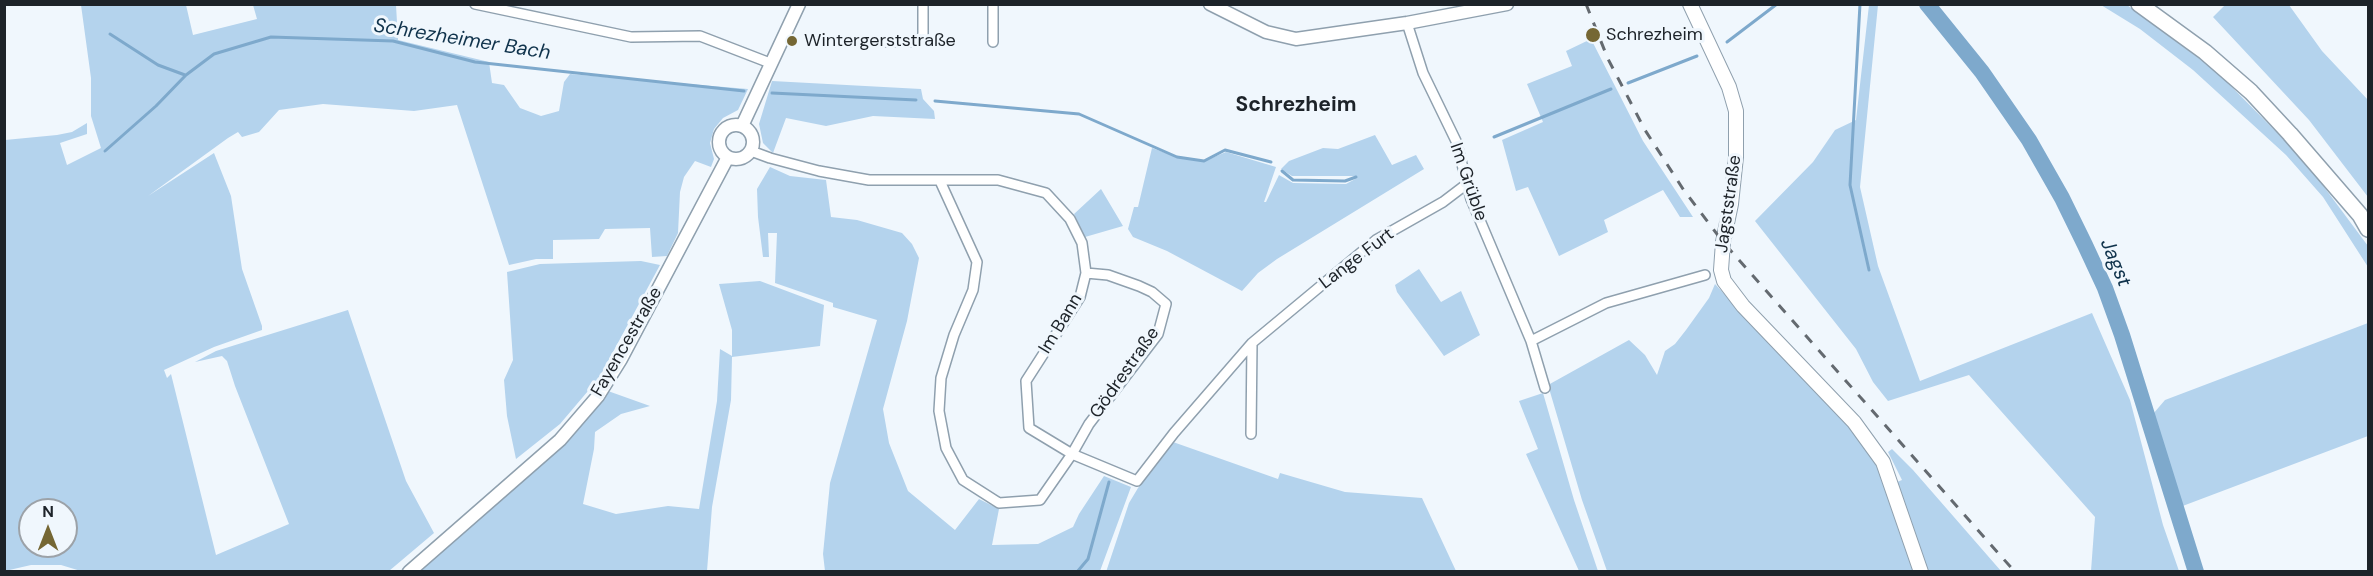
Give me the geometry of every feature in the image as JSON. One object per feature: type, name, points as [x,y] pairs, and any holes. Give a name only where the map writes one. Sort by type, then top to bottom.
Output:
[{"type":"main road","name":"Jagststraße","points":[[1690,4],[1729,87],[1736,111],[1736,157],[1721,270],[1724,281],[1743,306],[1854,422],[1883,462],[1921,572]]},
{"type":"main road","points":[[2139,4],[2205,52],[2251,92],[2360,215],[2368,229]]},
{"type":"street","points":[[475,4],[631,37],[700,36],[770,63]]},
{"type":"street","points":[[742,126],[799,4]]},
{"type":"street","points":[[819,41],[909,42],[918,40],[922,35],[923,4]]},
{"type":"street","points":[[993,4],[993,42]]},
{"type":"street","points":[[1210,4],[1266,32],[1296,39],[1407,23],[1508,4]]},
{"type":"street","name":"Im Grüble","points":[[1407,23],[1423,73],[1456,141],[1471,200],[1531,341],[1545,388]]},
{"type":"street","points":[[731,126],[742,126],[752,136],[751,151],[743,158],[728,157],[721,149],[720,138],[731,126]]},
{"type":"street","name":"Im Bann","points":[[751,151],[819,171],[869,180],[998,180],[1046,193],[1070,219],[1082,243],[1086,273],[1080,297],[1026,381],[1029,428],[1072,454],[1137,481]]},
{"type":"street","name":"Fayencestraße","points":[[409,572],[560,440],[598,396],[621,359],[728,157]]},
{"type":"street","points":[[940,181],[976,262],[973,290],[954,335],[941,378],[939,411],[946,448],[963,480],[999,503],[1040,500],[1072,454]]},
{"type":"street","name":"Lange Furt","points":[[1137,481],[1174,433],[1252,343],[1376,240],[1443,202],[1468,183]]},
{"type":"street","name":"Gödrestraße","points":[[1072,454],[1089,424],[1158,334],[1166,304],[1152,292],[1139,286],[1108,275],[1086,273]]},
{"type":"street","points":[[1531,341],[1606,303],[1705,275]]},
{"type":"street","points":[[1251,435],[1252,343]]},
{"type":"shaded area","points":[[2226,4],[2289,5],[2322,51],[2368,100],[2368,197],[2309,120],[2213,17]]},
{"type":"shaded area","points":[[81,5],[186,5],[193,35],[257,19],[253,5],[396,5],[398,40],[489,62],[492,83],[504,85],[520,108],[541,116],[559,111],[564,82],[570,74],[748,89],[738,110],[723,118],[714,129],[710,143],[714,159],[711,167],[695,161],[684,177],[680,192],[678,233],[667,256],[652,257],[650,228],[605,229],[599,239],[553,240],[553,259],[536,259],[509,265],[457,105],[414,111],[323,104],[279,110],[259,132],[242,137],[238,132],[148,196],[214,153],[231,196],[242,269],[262,326],[262,330],[214,347],[164,370],[167,378],[171,374],[216,555],[289,524],[227,361],[222,356],[195,362],[216,351],[348,310],[406,481],[434,533],[389,571],[84,572],[61,565],[31,565],[5,571],[5,140],[72,132],[87,123],[87,134],[60,143],[67,165],[101,148],[91,116],[91,78]]},
{"type":"shaded area","points":[[1869,5],[1878,5],[1860,187],[1878,266],[1920,381],[2092,313],[2130,400],[2163,525],[2179,571],[2091,571],[2095,517],[1969,375],[1888,401],[1873,382],[1856,349],[1755,221],[1813,162],[1835,130],[1856,120]]},
{"type":"shaded area","points":[[2101,5],[2127,5],[2216,71],[2304,160],[2368,246],[2368,267],[2323,197],[2286,155],[2193,70],[2140,29]]},
{"type":"shaded area","points":[[1591,39],[1643,141],[1693,217],[1680,217],[1663,190],[1604,220],[1608,232],[1559,256],[1528,187],[1516,191],[1502,140],[1543,122],[1527,84],[1572,66],[1566,51]]},
{"type":"shaded area","points":[[772,81],[921,89],[923,99],[934,111],[935,119],[873,116],[826,126],[786,118],[773,153],[763,143],[759,124]]},
{"type":"shaded area","points":[[1375,135],[1392,165],[1416,155],[1424,169],[1277,259],[1258,273],[1242,291],[1167,251],[1133,237],[1128,229],[1134,207],[1138,207],[1152,148],[1177,157],[1204,161],[1226,152],[1276,167],[1264,202],[1266,202],[1279,175],[1293,183],[1346,184],[1357,178],[1356,176],[1292,176],[1281,169],[1289,161],[1323,148],[1338,149]]},
{"type":"shaded area","points":[[770,167],[790,176],[826,180],[831,217],[857,220],[902,233],[912,244],[919,258],[907,321],[883,409],[889,443],[908,491],[955,530],[979,499],[999,509],[992,545],[1038,544],[1073,527],[1104,476],[1131,487],[1100,571],[825,571],[823,554],[830,483],[877,320],[833,307],[833,303],[775,283],[777,233],[768,233],[769,257],[763,257],[758,217],[757,189]]},
{"type":"shaded area","points":[[1101,189],[1123,226],[1085,237],[1074,214]]},
{"type":"shaded area","points":[[641,261],[660,265],[599,378],[560,424],[516,459],[507,416],[504,380],[513,360],[507,272],[540,264]]},
{"type":"shaded area","points":[[1419,269],[1441,302],[1461,291],[1480,335],[1444,356],[1397,292],[1395,285]]},
{"type":"shaded area","points":[[760,281],[824,305],[820,346],[732,357],[731,400],[712,507],[707,571],[415,572],[583,424],[608,391],[650,406],[621,414],[595,432],[594,449],[583,504],[616,514],[668,506],[699,509],[717,401],[720,349],[732,356],[732,330],[719,284]]},
{"type":"shaded area","points":[[1715,284],[1849,427],[1877,466],[1894,507],[1914,571],[1607,571],[1582,500],[1548,385],[1629,340],[1645,355],[1657,375],[1665,351],[1675,344],[1686,330],[1709,298]]},
{"type":"shaded area","points":[[2368,323],[2368,436],[2180,507],[2153,414],[2165,400]]},
{"type":"shaded area","points":[[1543,393],[1574,500],[1598,571],[1579,571],[1526,454],[1538,449],[1519,401]]},
{"type":"shaded area","points":[[1173,442],[1278,479],[1280,473],[1345,492],[1422,498],[1456,571],[1106,572],[1129,503]]},
{"type":"shaded area","points":[[1892,449],[2001,571],[1928,571],[1897,482],[1902,480],[1888,452]]},
{"type":"waterway","name":"Schrezheimer Bach","points":[[1727,42],[1777,4]]},
{"type":"waterway","points":[[1860,4],[1850,185],[1869,270]]},
{"type":"waterway","name":"Jagst","points":[[1927,4],[1982,72],[2029,140],[2062,198],[2085,245],[2105,288],[2122,335],[2196,572]]},
{"type":"waterway","points":[[110,34],[158,65],[185,75]]},
{"type":"waterway","name":"Schrezheimer Bach","points":[[105,151],[156,106],[186,75],[214,54],[271,37],[393,41],[475,62],[744,91]]},
{"type":"waterway","name":"Schrezheimer Bach","points":[[1628,83],[1697,56]]},
{"type":"waterway","name":"Schrezheimer Bach","points":[[1494,137],[1611,89]]},
{"type":"waterway","name":"Schrezheimer Bach","points":[[772,93],[916,100]]},
{"type":"waterway","name":"Schrezheimer Bach","points":[[935,101],[1079,114],[1177,157],[1204,161],[1225,150],[1271,162]]},
{"type":"waterway","name":"Schrezheimer Bach","points":[[1282,171],[1293,180],[1345,181],[1356,177]]},
{"type":"waterway","points":[[1077,572],[1088,559],[1109,482]]},
{"type":"railway","points":[[1586,4],[1608,59],[1645,130],[1683,189],[1723,242],[2015,572]]},
{"type":"place","name":"Schrezheim","points":[[1593,35]]},
{"type":"place","name":"Wintergerststraße","points":[[792,41]]},
{"type":"district","name":"Schrezheim","points":[[1296,105]]}]
